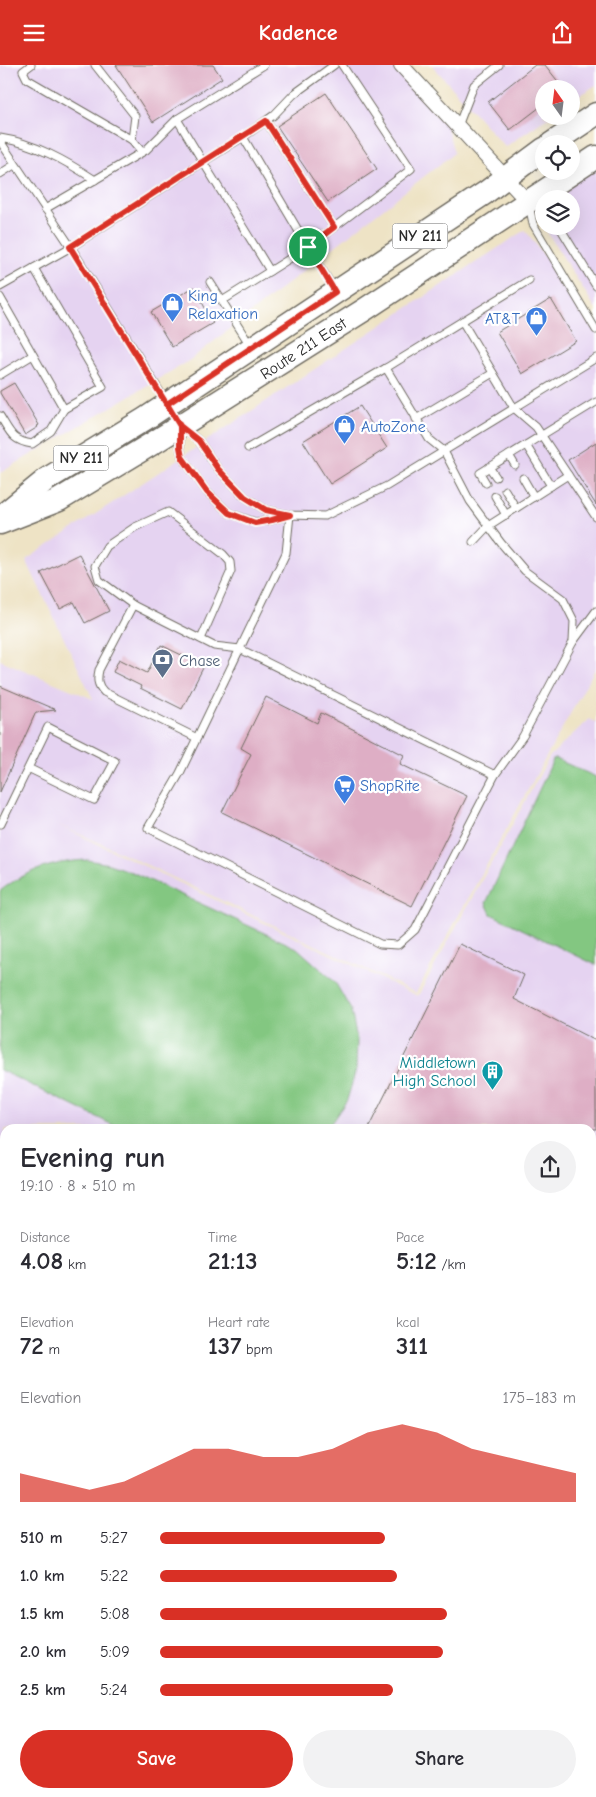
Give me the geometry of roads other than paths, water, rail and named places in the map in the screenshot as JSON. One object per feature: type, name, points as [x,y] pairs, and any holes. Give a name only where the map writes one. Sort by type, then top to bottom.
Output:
[{"type":"main road","points":[[564,135],[596,114]]},
{"type":"main road","name":"Route 211 East","points":[[0,518],[47,479],[167,404],[485,193],[535,156]]},
{"type":"main road","name":"Route 211 East","points":[[0,523],[59,500],[180,426],[532,203],[596,157]]},
{"type":"street","points":[[407,67],[505,178],[532,203]]},
{"type":"lane","points":[[31,65],[23,71],[27,79],[132,140],[142,152]]},
{"type":"lane","points":[[95,65],[135,116],[132,140]]},
{"type":"lane","points":[[45,209],[142,152],[177,119],[264,65]]},
{"type":"lane","points":[[0,287],[70,247],[243,137],[266,121],[294,94],[334,65]]},
{"type":"lane","points":[[222,301],[308,247],[411,169],[342,65]]},
{"type":"lane","points":[[458,126],[474,85],[498,65]]},
{"type":"lane","points":[[177,119],[270,271]]},
{"type":"lane","points":[[266,121],[334,227]]},
{"type":"lane","points":[[243,137],[335,292]]},
{"type":"lane","points":[[95,180],[68,162],[16,140],[0,140],[14,165],[70,247],[180,426],[199,441],[218,469],[245,497],[266,510],[290,515],[325,516],[386,486],[596,358]]},
{"type":"lane","points":[[0,173],[14,165]]},
{"type":"lane","points":[[532,203],[533,223],[596,330]]},
{"type":"lane","points":[[565,235],[596,286]]},
{"type":"lane","points":[[0,416],[13,437],[22,443],[32,444],[52,431],[64,409],[102,387],[34,268]]},
{"type":"lane","points":[[248,448],[386,368],[529,280]]},
{"type":"lane","points":[[210,282],[252,347]]},
{"type":"lane","points":[[0,297],[64,409]]},
{"type":"lane","points":[[462,321],[514,408],[536,427],[596,517]]},
{"type":"lane","points":[[0,375],[33,355]]},
{"type":"lane","points":[[386,368],[429,439],[444,451],[470,501],[501,543],[525,571],[563,599],[574,621],[573,643]]},
{"type":"lane","points":[[416,419],[493,373]]},
{"type":"lane","points":[[486,483],[480,473],[596,403]]},
{"type":"lane","points":[[180,426],[182,457],[207,492],[229,513],[255,523],[290,515]]},
{"type":"lane","points":[[526,445],[551,486]]},
{"type":"lane","points":[[509,455],[515,465]]},
{"type":"lane","points":[[489,467],[496,477]]},
{"type":"lane","points":[[474,542],[488,526],[568,475]]},
{"type":"lane","points":[[523,478],[534,497]]},
{"type":"lane","points":[[505,490],[516,508]]},
{"type":"lane","points":[[495,496],[506,515]]},
{"type":"lane","points":[[201,639],[231,571],[230,562],[223,554],[168,512],[135,527],[108,546],[95,566],[99,580],[132,605],[214,646],[240,649],[495,775]]},
{"type":"lane","points":[[290,515],[286,553],[180,773],[148,828],[380,944],[398,945],[415,930],[495,775],[523,735],[573,643],[596,611]]},
{"type":"lane","points":[[132,605],[99,670],[97,680],[100,687],[104,691],[197,738]]},
{"type":"lane","points":[[0,823],[48,727],[115,761],[94,800],[28,768]]},
{"type":"place","name":"King Relaxation","points":[[172,323]]},
{"type":"place","name":"AT&T","points":[[536,337]]},
{"type":"place","name":"AutoZone","points":[[345,445]]},
{"type":"place","name":"Chase","points":[[163,679]]},
{"type":"place","name":"ShopRite","points":[[344,804]]},
{"type":"place","name":"Middletown High School","points":[[492,1090]]}]
